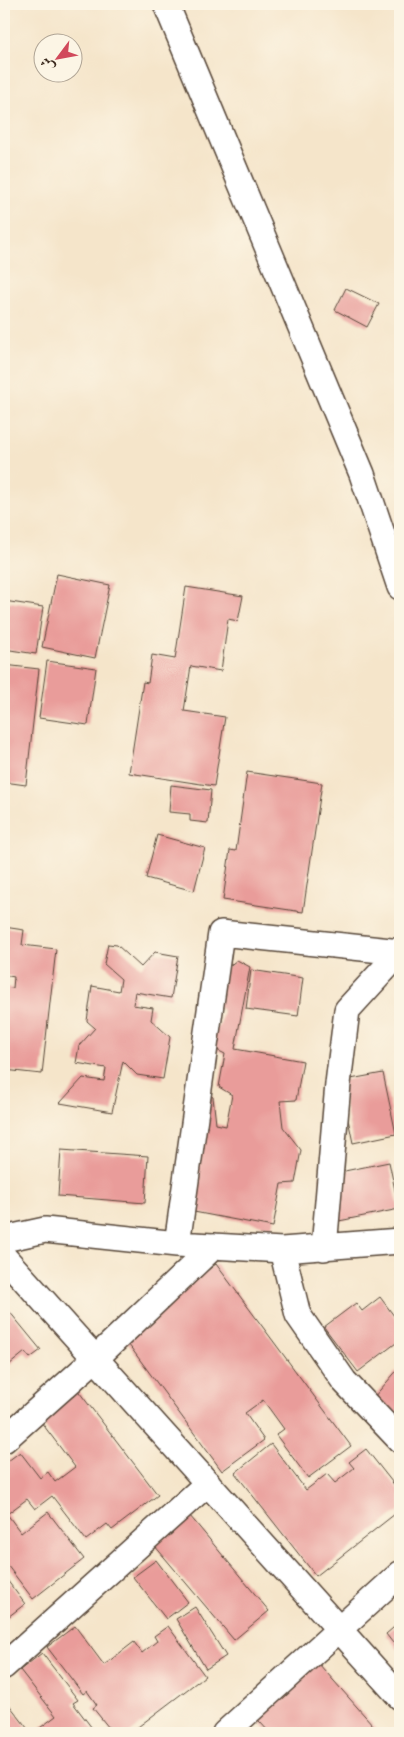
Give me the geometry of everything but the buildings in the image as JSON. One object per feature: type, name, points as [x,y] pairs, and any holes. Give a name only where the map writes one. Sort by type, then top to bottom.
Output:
[{"type":"street","points":[[166,4],[362,474],[400,587]]},
{"type":"street","points":[[177,1244],[221,933],[400,952]]},
{"type":"street","points":[[324,1248],[338,1084],[347,1010],[400,952]]},
{"type":"street","points":[[4,1239],[45,1230],[177,1244],[282,1250],[400,1241]]},
{"type":"street","points":[[4,1440],[96,1358],[214,1246]]},
{"type":"street","points":[[282,1250],[298,1315],[344,1381],[400,1440]]},
{"type":"street","points":[[4,1257],[400,1697]]},
{"type":"street","points":[[4,1666],[208,1483]]},
{"type":"street","points":[[225,1733],[400,1574]]}]
